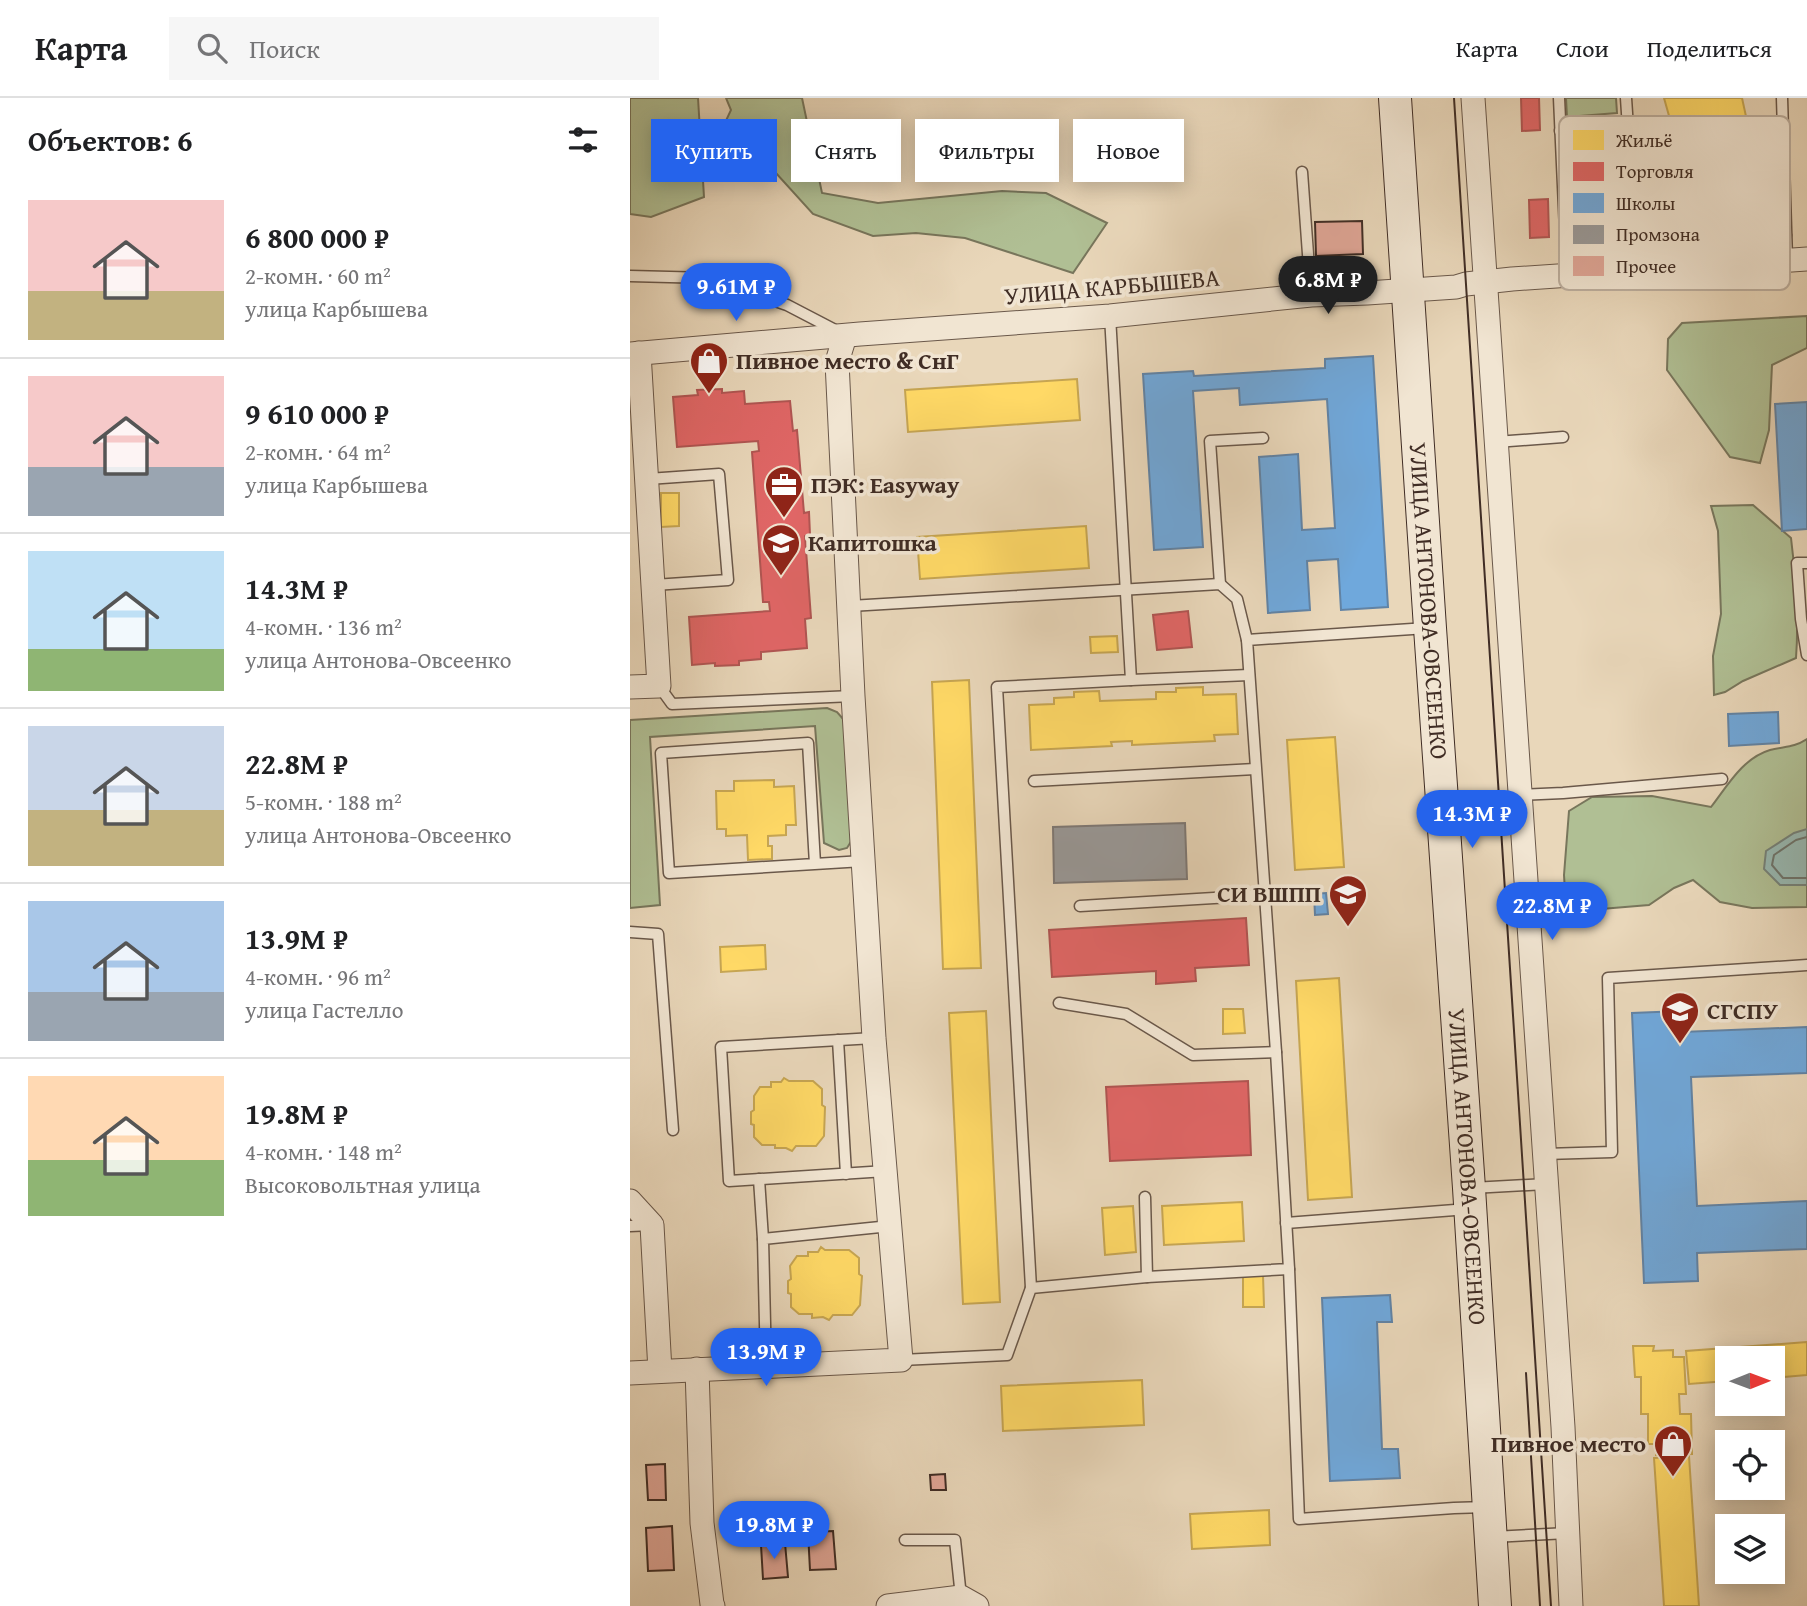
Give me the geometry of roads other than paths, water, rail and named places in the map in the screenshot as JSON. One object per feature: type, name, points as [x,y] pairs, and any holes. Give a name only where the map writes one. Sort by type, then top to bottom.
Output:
[{"type":"main road","name":"УЛИЦА АНТОНОВА-ОВСЕЕНКО","points":[[1395,98],[1495,1606]]},
{"type":"street","points":[[1473,98],[1563,1427],[1571,1606]]},
{"type":"street","name":"УЛИЦА КАРБЫШЕВА","points":[[635,354],[1110,316],[1311,295],[1456,287],[1485,281],[1559,276]]},
{"type":"street","points":[[630,1373],[901,1360],[874,1038],[853,696],[837,362],[845,336]]},
{"type":"street","points":[[630,688],[659,686],[654,585],[635,354]]},
{"type":"street","points":[[630,1201],[641,1226],[660,1371]]},
{"type":"street","points":[[697,1369],[702,1523],[713,1606]]},
{"type":"street","points":[[888,1606],[969,1602]]},
{"type":"lane","points":[[1559,98],[1560,116]]},
{"type":"lane","points":[[1626,98],[1627,116]]},
{"type":"lane","points":[[1782,98],[1782,116]]},
{"type":"lane","points":[[1302,172],[1311,295]]},
{"type":"lane","points":[[630,276],[709,278],[788,305],[845,336]]},
{"type":"lane","points":[[1110,316],[1131,680]]},
{"type":"lane","points":[[1220,584],[1210,442],[1263,438]]},
{"type":"lane","points":[[1496,442],[1563,438]]},
{"type":"lane","points":[[644,471],[719,474],[727,580],[654,585]]},
{"type":"lane","points":[[1807,563],[1797,563],[1801,620],[1807,655]]},
{"type":"lane","points":[[850,606],[1220,584],[1237,599],[1247,640],[1276,1052],[1289,1269],[1299,1519],[1454,1508],[1490,1522],[1568,1533]]},
{"type":"lane","points":[[1247,640],[1430,628]]},
{"type":"lane","points":[[901,1360],[1007,1355],[1031,1288],[997,687],[1249,675]]},
{"type":"lane","points":[[659,686],[671,704],[853,696]]},
{"type":"lane","points":[[816,864],[808,743],[661,752],[669,873],[816,864],[863,861]]},
{"type":"lane","points":[[1034,781],[1255,769]]},
{"type":"lane","points":[[1520,795],[1722,779]]},
{"type":"lane","points":[[1080,906],[1264,895]]},
{"type":"lane","points":[[630,932],[658,934],[673,1130]]},
{"type":"lane","points":[[1545,1154],[1612,1152],[1608,978],[1807,965]]},
{"type":"lane","points":[[1059,1003],[1126,1014],[1193,1055],[1276,1052]]},
{"type":"lane","points":[[874,1038],[721,1047],[729,1181],[886,1171]]},
{"type":"lane","points":[[838,1040],[846,1174]]},
{"type":"lane","points":[[759,1179],[766,1366]]},
{"type":"lane","points":[[1286,1223],[1470,1198],[1546,1184]]},
{"type":"lane","points":[[1145,1197],[1147,1277]]},
{"type":"lane","points":[[763,1238],[890,1226]]},
{"type":"lane","points":[[1031,1288],[1147,1277],[1289,1269]]},
{"type":"lane","points":[[905,1540],[955,1540],[969,1602]]},
{"type":"water","points":[[1807,829],[1807,885],[1780,885],[1764,869],[1766,851],[1794,833]]},
{"type":"tram line","points":[[1454,98],[1551,1606]]},
{"type":"tram line","points":[[1526,1373],[1540,1606]]},
{"type":"place","name":"Пивное место & СнГ","points":[[709,395]]},
{"type":"place","name":"ПЭК: Easyway","points":[[784,519]]},
{"type":"place","name":"Капитошка","points":[[781,577]]},
{"type":"place","name":"СИ ВШПП","points":[[1348,928]]},
{"type":"place","name":"СГСПУ","points":[[1680,1045]]},
{"type":"place","name":"Пивное место","points":[[1673,1478]]}]
